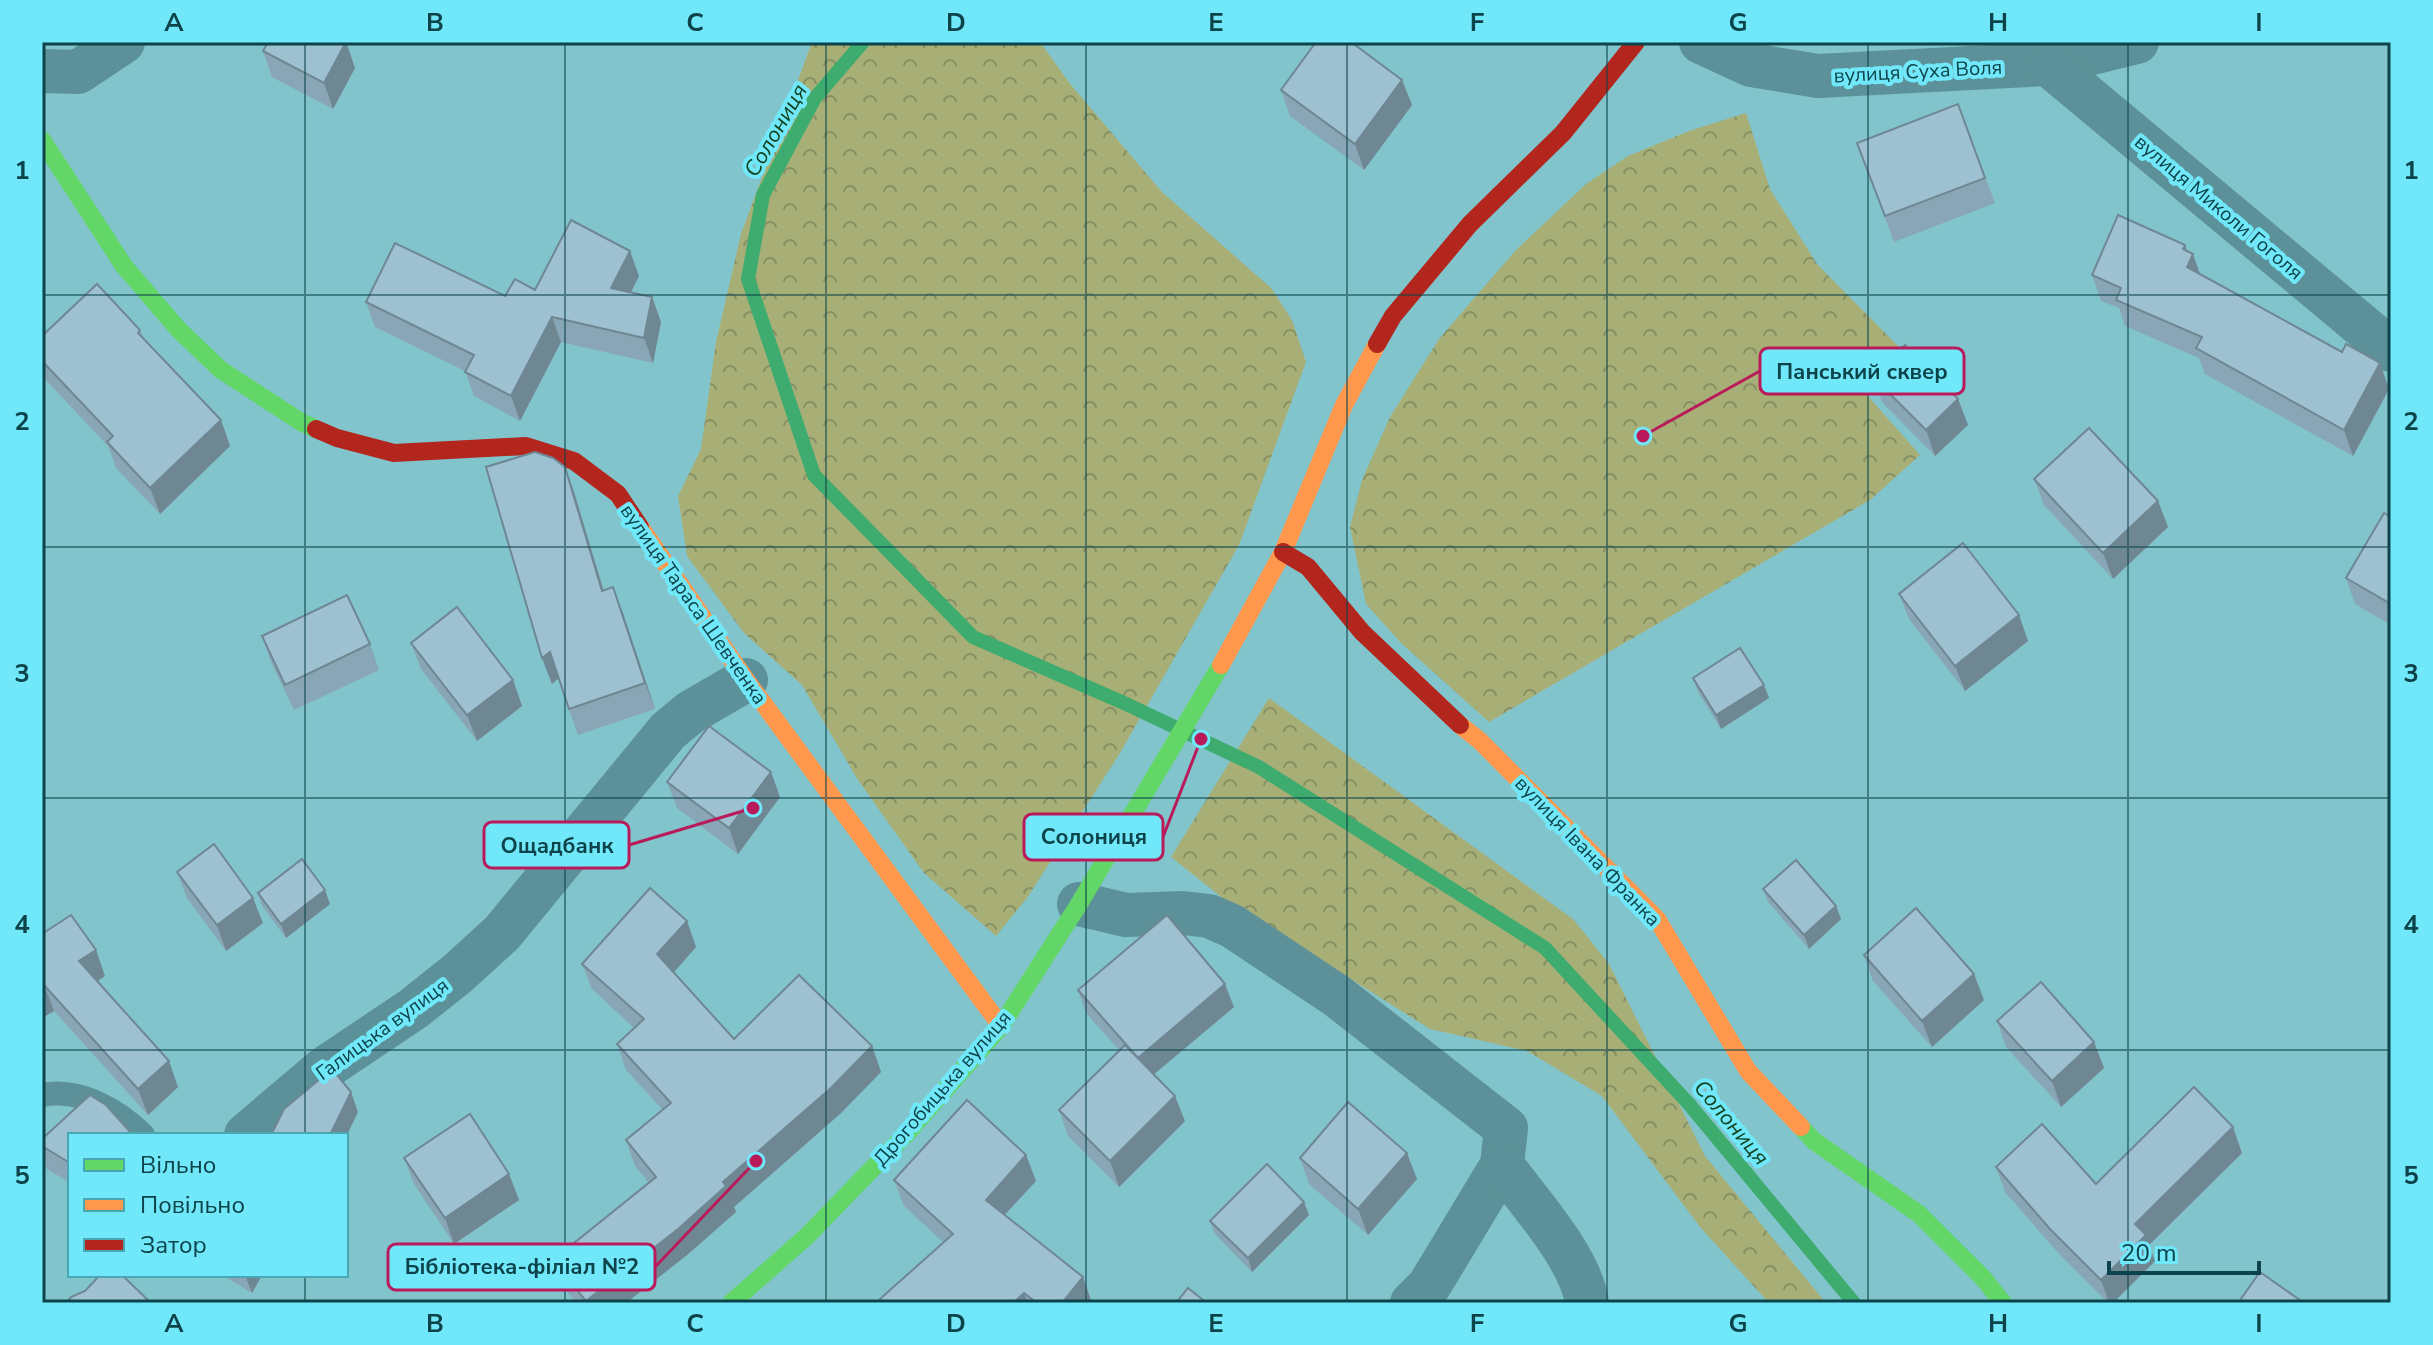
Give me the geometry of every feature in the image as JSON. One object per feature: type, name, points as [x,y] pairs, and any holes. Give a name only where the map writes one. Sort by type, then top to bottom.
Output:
[{"type":"street","points":[[42,71],[78,72],[123,42]]},
{"type":"street","name":"Дрогобицька вулиця","points":[[731,1303],[806,1237],[907,1133],[1001,1026],[1079,904],[1220,668],[1283,552],[1344,405],[1393,316],[1470,224],[1563,133],[1636,42]]},
{"type":"street","name":"вулиця Суха Воля","points":[[1701,42],[1751,65],[1818,76],[2048,64],[2137,42]]},
{"type":"street","name":"вулиця Миколи Гоголя","points":[[2048,64],[2391,350]]},
{"type":"street","name":"вулиця Тараса Шевченка","points":[[42,140],[124,266],[179,330],[221,370],[301,422],[337,438],[394,453],[526,446],[574,461],[618,494],[746,680],[1001,1026]]},
{"type":"street","name":"вулиця Івана Франка","points":[[1283,552],[1308,567],[1362,632],[1443,711],[1480,741],[1657,919],[1748,1071],[1814,1141],[1919,1214],[1984,1279],[2003,1303]]},
{"type":"street","name":"Галицька вулиця","points":[[248,1133],[325,1068],[413,1009],[457,974],[502,933],[668,731],[691,712],[746,680]]},
{"type":"street","points":[[1079,904],[1126,915],[1183,913],[1209,916],[1232,926],[1337,996],[1506,1128],[1502,1165],[1429,1286],[1412,1303]]},
{"type":"street","points":[[1502,1165],[1572,1261],[1585,1290],[1587,1303]]},
{"type":"lane","points":[[42,1095],[55,1092],[87,1097],[132,1124],[141,1133]]},
{"type":"green space","points":[[812,42],[1040,42],[1071,85],[1162,192],[1271,288],[1292,320],[1306,362],[1239,545],[1120,753],[1027,898],[996,936],[924,873],[858,780],[802,685],[744,633],[687,556],[678,496],[701,449],[716,342],[741,234]]},
{"type":"green space","points":[[1746,113],[1770,189],[1817,264],[1900,348],[1860,387],[1920,455],[1870,500],[1489,722],[1401,643],[1366,604],[1350,527],[1362,480],[1390,417],[1439,339],[1515,251],[1586,184],[1628,156],[1689,131]]},
{"type":"green space","points":[[1269,698],[1574,920],[1609,964],[1705,1156],[1826,1303],[1769,1303],[1700,1227],[1602,1096],[1527,1051],[1430,1029],[1225,900],[1171,857]]},
{"type":"building","points":[[268,42],[346,42],[324,83],[263,51]]},
{"type":"building","points":[[1316,42],[1351,42],[1402,80],[1355,144],[1281,90]]},
{"type":"building","points":[[1958,104],[1985,178],[1885,216],[1857,143]]},
{"type":"building","points":[[2118,215],[2185,245],[2183,249],[2193,254],[2187,267],[2342,352],[2346,344],[2380,363],[2344,430],[2196,348],[2202,337],[2116,300],[2121,288],[2092,275]]},
{"type":"building","points":[[571,220],[630,251],[611,288],[652,297],[644,338],[552,317],[511,396],[465,372],[474,355],[366,302],[395,243],[505,296],[515,279],[535,290]]},
{"type":"building","points":[[97,284],[140,330],[138,333],[221,420],[150,488],[107,442],[113,436],[42,361],[42,336]]},
{"type":"building","points":[[1905,345],[1958,399],[1926,430],[1873,377]]},
{"type":"building","points":[[2089,428],[2158,501],[2103,553],[2034,479]]},
{"type":"building","points":[[535,452],[553,458],[565,467],[602,591],[613,587],[645,683],[569,709],[550,652],[542,658],[486,467]]},
{"type":"building","points":[[2384,513],[2391,517],[2391,604],[2346,578]]},
{"type":"building","points":[[1963,543],[2019,615],[1955,666],[1899,594]]},
{"type":"building","points":[[347,595],[370,644],[285,685],[262,636]]},
{"type":"building","points":[[457,607],[513,680],[467,715],[411,643]]},
{"type":"building","points":[[1740,648],[1764,685],[1716,715],[1693,678]]},
{"type":"building","points":[[709,726],[771,772],[729,828],[667,782]]},
{"type":"building","points":[[214,844],[253,898],[217,925],[177,872]]},
{"type":"building","points":[[302,859],[325,890],[281,924],[258,893]]},
{"type":"building","points":[[1796,860],[1836,906],[1804,935],[1763,889]]},
{"type":"building","points":[[650,888],[687,921],[657,954],[734,1039],[799,975],[872,1046],[832,1087],[723,1182],[726,1186],[678,1229],[586,1301],[553,1260],[656,1177],[626,1140],[671,1103],[617,1044],[644,1019],[582,964]]},
{"type":"building","points":[[1916,908],[1974,974],[1922,1021],[1864,955]]},
{"type":"building","points":[[71,915],[96,950],[79,961],[169,1061],[138,1089],[42,986],[42,934]]},
{"type":"building","points":[[1167,915],[1225,984],[1138,1058],[1078,990]]},
{"type":"building","points":[[2041,982],[2094,1042],[2052,1081],[1997,1021]]},
{"type":"building","points":[[1125,1045],[1175,1096],[1110,1161],[1059,1110]]},
{"type":"building","points":[[332,1069],[351,1092],[331,1133],[272,1133],[284,1109]]},
{"type":"building","points":[[2194,1087],[2233,1127],[2135,1224],[2146,1235],[2101,1280],[2050,1229],[1996,1167],[2042,1124],[2096,1184]]},
{"type":"building","points":[[90,1095],[106,1105],[131,1133],[68,1133],[68,1162],[42,1146],[42,1139]]},
{"type":"building","points":[[967,1100],[1026,1155],[986,1200],[1083,1277],[1062,1303],[1037,1303],[1024,1293],[1013,1303],[884,1303],[880,1299],[953,1234],[894,1180]]},
{"type":"building","points":[[1348,1102],[1407,1153],[1358,1209],[1300,1158]]},
{"type":"building","points":[[470,1114],[509,1174],[445,1218],[404,1158]]},
{"type":"building","points":[[1267,1164],[1304,1202],[1248,1258],[1210,1221]]},
{"type":"building","points":[[2260,1272],[2304,1303],[2238,1303]]},
{"type":"building","points":[[98,1277],[124,1277],[151,1303],[66,1303],[71,1297],[85,1291]]},
{"type":"building","points":[[1188,1288],[1207,1303],[1176,1303]]},
{"type":"waterway","name":"Солониця","points":[[863,42],[815,98],[763,195],[748,279],[814,475],[973,637],[1124,703],[1259,767],[1545,948],[1689,1104],[1854,1303]]},
{"type":"traffic: fast","points":[[42,140],[124,266],[179,330],[221,370],[316,429]]},
{"type":"traffic: fast","points":[[731,1303],[806,1237],[907,1133],[1001,1026],[1079,904],[1221,665]]},
{"type":"traffic: fast","points":[[1801,1127],[1814,1141],[1919,1214],[1984,1279],[2003,1303]]},
{"type":"traffic: slow","points":[[1221,665],[1283,552],[1344,405],[1377,344]]},
{"type":"traffic: slow","points":[[640,527],[746,680],[1001,1026]]},
{"type":"traffic: slow","points":[[1460,725],[1480,741],[1657,919],[1748,1071],[1801,1127]]},
{"type":"traffic: jam","points":[[1377,344],[1393,316],[1470,224],[1563,133],[1636,42]]},
{"type":"traffic: jam","points":[[316,429],[337,438],[394,453],[526,446],[574,461],[618,494],[640,527]]},
{"type":"traffic: jam","points":[[1283,552],[1308,567],[1362,632],[1460,725]]},
{"type":"place","name":"Панський сквер","points":[[1643,436]]},
{"type":"place","name":"Солониця","points":[[1201,739]]},
{"type":"place","name":"Ощадбанк","points":[[753,808]]},
{"type":"place","name":"Бібліотека-філіал №2","points":[[756,1161]]}]
